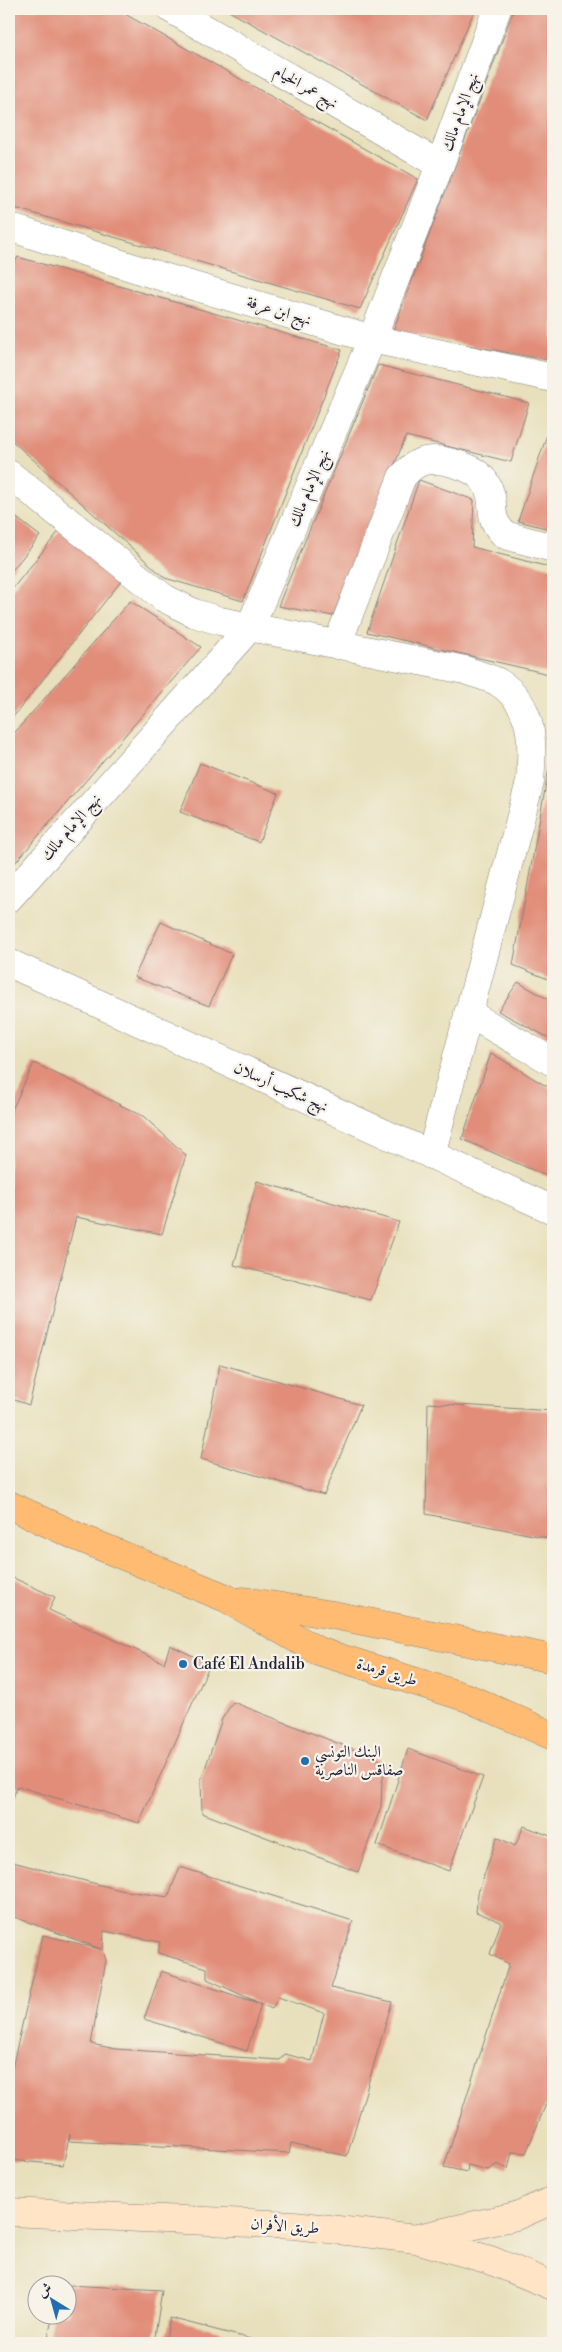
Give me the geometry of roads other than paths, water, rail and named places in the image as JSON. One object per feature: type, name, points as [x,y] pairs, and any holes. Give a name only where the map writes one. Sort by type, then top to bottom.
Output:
[{"type":"main road","name":"طريق قرمدة","points":[[9,1505],[78,1537],[226,1598],[318,1651],[468,1698],[553,1736]]},
{"type":"main road","name":"طريق قرمدة","points":[[226,1598],[333,1615],[553,1659]]},
{"type":"main road","points":[[416,2239],[516,2216],[553,2200]]},
{"type":"main road","name":"طريق الأفران","points":[[9,2212],[294,2225],[416,2239],[490,2260],[553,2286]]},
{"type":"street","name":"نهج عمر الخيام","points":[[171,9],[440,164]]},
{"type":"street","name":"نهج الإمام مالك","points":[[9,898],[250,627],[372,339],[440,164],[497,9]]},
{"type":"street","name":"نهج ابن عرفة","points":[[9,227],[142,271],[372,339],[553,378]]},
{"type":"street","points":[[337,644],[402,477],[410,468],[422,462],[435,460],[471,469],[484,479],[490,490],[492,518],[505,535],[553,548]]},
{"type":"street","points":[[9,474],[164,598],[194,613],[250,627],[465,670],[498,682],[519,702],[530,726],[532,756],[530,782],[431,1155]]},
{"type":"street","name":"نهج شكيب أرسلان","points":[[9,963],[553,1210]]},
{"type":"street","points":[[468,1013],[553,1062]]},
{"type":"place","name":"Café El Andalib","points":[[183,1664]]},
{"type":"place","name":"البنك التونسي صفاقس الناصرية","points":[[305,1761]]}]
